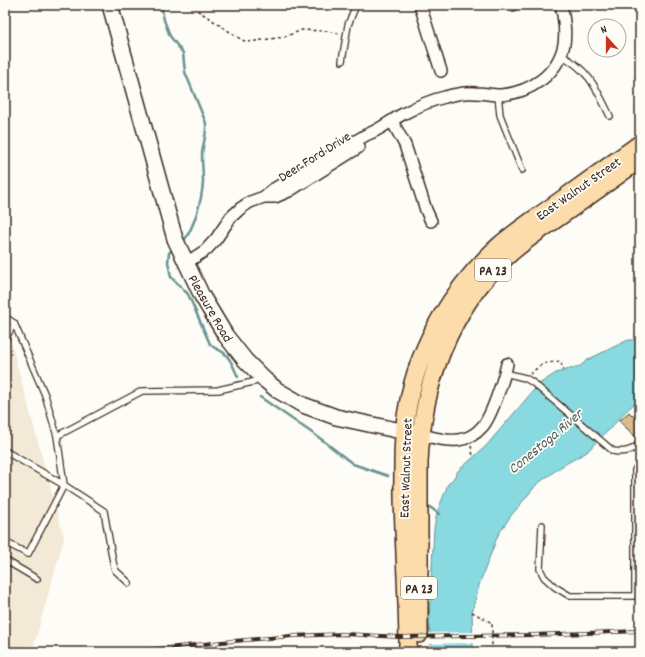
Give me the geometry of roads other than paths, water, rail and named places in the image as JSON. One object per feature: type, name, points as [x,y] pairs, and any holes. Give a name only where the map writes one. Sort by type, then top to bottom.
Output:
[{"type":"main road","name":"East Walnut Street","points":[[419,652],[419,463],[413,433],[411,389],[426,345],[444,313],[471,276],[489,256],[511,236],[640,144]]},
{"type":"main road","name":"East Walnut Street","points":[[408,652],[402,463],[438,362],[456,322],[479,286],[498,264],[519,246],[640,160]]},
{"type":"street","name":"Pleasure Road","points":[[110,5],[175,239],[217,323],[235,349],[260,376],[277,390],[320,412],[353,422],[445,440],[456,440],[468,437],[482,427],[488,417],[506,368]]},
{"type":"street","points":[[420,5],[441,71]]},
{"type":"street","name":"Deer Ford Drive","points":[[186,263],[206,250],[216,239],[227,221],[241,208],[264,197],[272,190],[366,134],[375,132],[416,108],[446,96],[474,93],[498,95],[514,93],[534,85],[545,77],[561,55],[565,35],[561,5]]},
{"type":"street","points":[[392,121],[405,145],[426,210],[432,221]]},
{"type":"lane","points":[[342,61],[351,14],[356,5]]},
{"type":"lane","points":[[561,55],[577,65],[592,81],[610,116]]},
{"type":"lane","points":[[498,95],[500,115],[522,170]]},
{"type":"lane","points":[[5,317],[14,323],[45,395],[57,436],[64,485],[28,554],[5,542]]},
{"type":"lane","points":[[5,340],[14,323]]},
{"type":"lane","points":[[506,368],[537,386],[609,449],[618,452],[634,449],[640,443]]},
{"type":"lane","points":[[57,436],[142,391],[218,390],[254,382],[260,376]]},
{"type":"lane","points":[[5,451],[64,485],[104,511],[115,570],[129,583]]},
{"type":"lane","points":[[542,525],[540,570],[544,577],[555,587],[570,596],[637,596],[635,470],[640,464]]},
{"type":"lane","points":[[5,560],[37,579]]},
{"type":"water","name":"Conestoga River","points":[[640,335],[640,399],[626,411],[587,452],[562,466],[537,484],[510,517],[498,535],[480,582],[472,612],[473,646],[476,652],[431,652],[429,621],[434,528],[437,513],[448,484],[458,471],[486,446],[539,384],[556,373],[580,366],[589,359]]},
{"type":"waterway","points":[[161,5],[164,20],[170,36],[183,53],[185,72],[206,123],[202,154],[203,182],[201,197],[194,222],[183,242]]},
{"type":"waterway","points":[[173,249],[169,253],[168,262],[171,277],[188,294],[210,344],[226,355],[238,377]]},
{"type":"waterway","points":[[260,397],[321,439],[353,464],[388,476]]},
{"type":"waterway","points":[[426,504],[439,514]]},
{"type":"railway","points":[[132,652],[292,636],[345,634],[400,637],[533,635],[640,631]]}]
